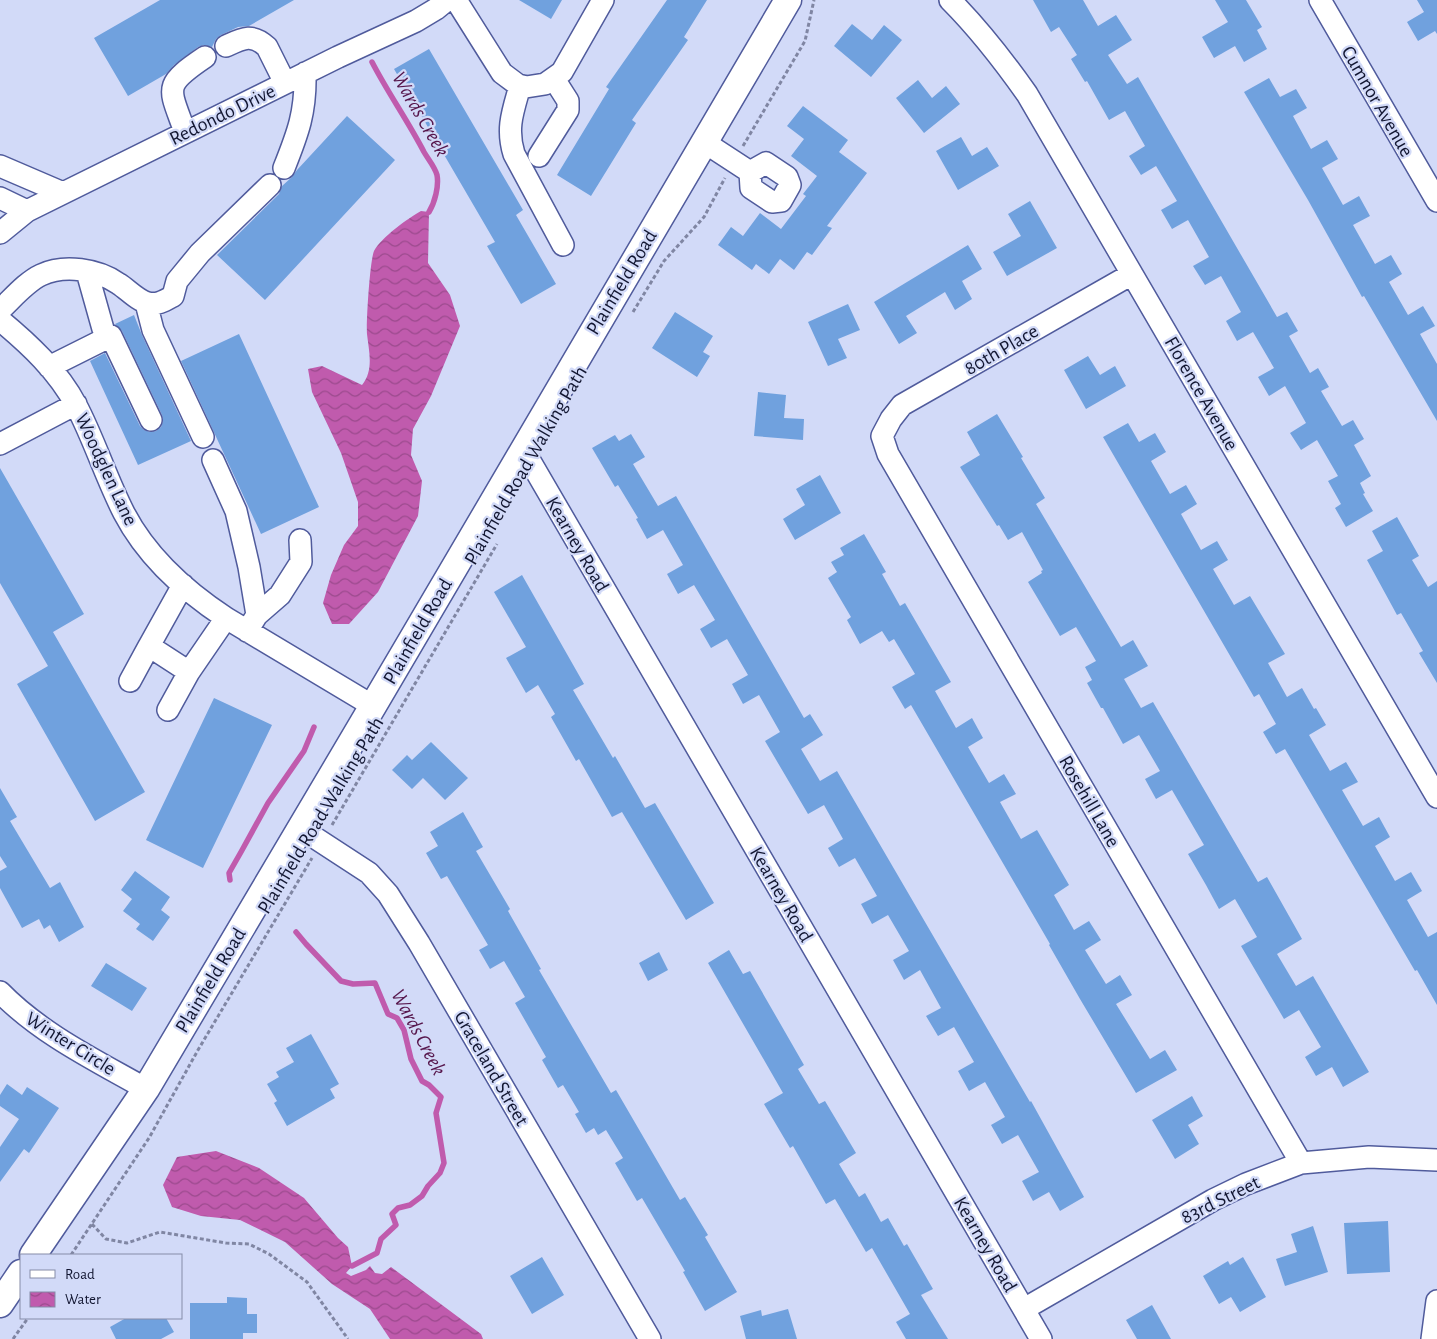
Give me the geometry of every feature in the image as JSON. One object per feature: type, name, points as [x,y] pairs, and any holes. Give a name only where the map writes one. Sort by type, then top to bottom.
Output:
[{"type":"main road","name":"Plainfield Road","points":[[34,1254],[146,1089],[788,0]]},
{"type":"main road","points":[[0,1304],[20,1274]]},
{"type":"street","name":"Redondo Drive","points":[[0,233],[27,211],[305,73],[416,21],[447,0]]},
{"type":"street","points":[[456,0],[502,74],[520,86],[537,86],[554,79],[562,72],[603,0]]},
{"type":"street","name":"Florence Avenue","points":[[950,0],[999,53],[1027,94],[1437,797]]},
{"type":"street","name":"Cumnor Avenue","points":[[1320,0],[1437,201]]},
{"type":"street","points":[[226,46],[248,38],[254,38],[263,43],[268,47],[285,83]]},
{"type":"street","points":[[185,132],[174,102],[172,87],[179,76],[205,57]]},
{"type":"street","points":[[284,168],[298,133],[305,96],[305,73]]},
{"type":"street","points":[[539,156],[568,110],[568,101],[554,79]]},
{"type":"street","points":[[520,86],[510,119],[510,140],[514,154],[564,245]]},
{"type":"street","points":[[704,142],[742,166]]},
{"type":"street","points":[[0,166],[63,193]]},
{"type":"street","points":[[0,310],[21,290],[41,275],[66,268],[96,273],[116,282],[146,303],[160,304],[173,296],[177,282],[200,253],[270,185]]},
{"type":"street","points":[[0,198],[27,211]]},
{"type":"street","points":[[87,272],[103,329]]},
{"type":"street","name":"80th Place","points":[[882,436],[891,419],[902,405],[1132,274]]},
{"type":"street","points":[[146,303],[153,330],[203,437]]},
{"type":"street","name":"Woodglen Lane","points":[[0,320],[42,357],[76,404],[124,514],[144,544],[171,575],[204,603],[226,618],[252,623],[373,706]]},
{"type":"street","points":[[49,367],[112,336],[151,420]]},
{"type":"street","points":[[0,444],[76,404]]},
{"type":"street","name":"Rosehill Lane","points":[[882,436],[892,460],[1302,1163]]},
{"type":"street","name":"Kearney Road","points":[[523,449],[1041,1339]]},
{"type":"street","points":[[213,460],[236,512],[249,567],[252,623]]},
{"type":"street","points":[[252,623],[280,595],[302,562],[300,540]]},
{"type":"street","points":[[130,681],[183,586]]},
{"type":"street","points":[[168,710],[189,672],[226,618]]},
{"type":"street","points":[[149,646],[189,672]]},
{"type":"street","name":"Graceland Street","points":[[300,828],[369,873],[388,894],[419,943],[650,1339]]},
{"type":"street","name":"Winter Circle","points":[[0,992],[36,1024],[146,1089]]},
{"type":"street","name":"83rd Street","points":[[1024,1309],[1213,1200],[1246,1184],[1302,1163],[1369,1157],[1437,1160]]},
{"type":"street","points":[[1432,1339],[1437,1301]]},
{"type":"path","points":[[630,317],[664,261],[704,217],[742,166],[805,40],[814,0]]},
{"type":"path","name":"Plainfield Road Walking Path","points":[[72,1254],[149,1138],[198,1050],[501,537]]},
{"type":"path","points":[[92,1224],[106,1239],[128,1243],[160,1232],[197,1239],[249,1244],[269,1254],[307,1282],[348,1339]]},
{"type":"path","points":[[13,1339],[27,1319]]},
{"type":"water","points":[[421,211],[429,212],[428,263],[450,295],[460,326],[431,396],[413,429],[411,455],[422,481],[418,516],[378,592],[349,624],[332,624],[323,603],[331,575],[344,545],[358,526],[358,502],[341,453],[312,392],[308,369],[322,366],[362,385],[366,379],[369,367],[367,317],[374,251],[389,234]]},
{"type":"water","points":[[216,1151],[259,1168],[304,1198],[348,1247],[352,1266],[346,1273],[351,1276],[366,1270],[370,1266],[375,1273],[382,1274],[391,1267],[481,1334],[483,1339],[390,1339],[370,1309],[332,1284],[285,1242],[240,1220],[201,1216],[172,1207],[163,1185],[177,1157]]},
{"type":"building","points":[[160,0],[294,0],[249,26],[238,27],[221,35],[216,39],[212,47],[204,45],[198,47],[174,65],[166,74],[128,96],[94,38]]},
{"type":"building","points":[[519,0],[562,0],[551,19]]},
{"type":"building","points":[[667,0],[707,0],[684,37],[688,40],[632,120],[636,123],[591,196],[557,175],[609,89],[606,87]]},
{"type":"building","points":[[1033,0],[1083,0],[1098,26],[1116,15],[1132,40],[1108,55],[1127,84],[1138,77],[1277,317],[1287,312],[1298,331],[1289,336],[1310,373],[1318,368],[1329,387],[1321,391],[1342,426],[1353,420],[1364,439],[1354,445],[1371,476],[1360,483],[1365,493],[1363,494],[1373,511],[1346,527],[1335,508],[1341,504],[1328,481],[1338,476],[1317,440],[1301,450],[1290,433],[1306,423],[1285,386],[1269,396],[1258,377],[1274,368],[1253,332],[1237,341],[1226,321],[1241,312],[1221,276],[1205,285],[1193,266],[1209,257],[1188,220],[1172,229],[1161,210],[1177,201],[1156,166],[1141,175],[1129,156],[1145,146],[1125,111],[1109,120],[1087,81],[1085,82],[1071,59],[1077,55],[1059,27],[1051,32]]},
{"type":"building","points":[[1215,0],[1246,0],[1262,27],[1257,30],[1267,49],[1244,62],[1235,46],[1214,58],[1202,37],[1228,22]]},
{"type":"building","points":[[1417,0],[1437,0],[1437,34],[1435,31],[1418,41],[1407,22],[1424,12]]},
{"type":"building","points":[[852,24],[872,40],[884,25],[902,40],[871,77],[834,46]]},
{"type":"building","points":[[429,49],[523,210],[516,215],[556,284],[521,304],[487,246],[495,242],[394,69]]},
{"type":"building","points":[[1269,78],[1280,97],[1296,89],[1307,108],[1293,116],[1311,149],[1327,140],[1338,159],[1322,168],[1343,205],[1359,196],[1370,216],[1353,225],[1375,264],[1391,255],[1402,274],[1389,282],[1408,315],[1423,306],[1435,326],[1420,334],[1437,364],[1437,421],[1364,296],[1362,297],[1308,200],[1244,92]]},
{"type":"building","points":[[918,80],[932,98],[946,86],[960,104],[924,133],[896,98]]},
{"type":"building","points":[[803,106],[848,140],[839,152],[867,173],[827,226],[832,228],[812,255],[807,252],[794,270],[780,259],[769,274],[756,264],[752,270],[718,245],[731,227],[743,236],[760,213],[781,229],[806,196],[803,194],[817,176],[791,156],[804,139],[787,126]]},
{"type":"building","points":[[347,116],[395,160],[265,300],[217,255],[279,194],[282,186]]},
{"type":"building","points":[[961,137],[972,156],[987,147],[999,166],[958,190],[936,151]]},
{"type":"building","points":[[1030,201],[1057,248],[1007,276],[993,252],[1021,236],[1008,214]]},
{"type":"building","points":[[968,245],[982,269],[962,281],[972,299],[955,310],[945,292],[906,316],[917,333],[899,344],[874,302]]},
{"type":"building","points":[[848,304],[860,330],[838,339],[847,358],[828,366],[808,322]]},
{"type":"building","points":[[675,312],[713,336],[703,352],[710,356],[697,377],[652,348]]},
{"type":"building","points":[[134,315],[191,441],[138,465],[90,361],[105,353],[140,426],[150,432],[156,431],[161,427],[162,415],[122,331],[115,324]]},
{"type":"building","points":[[239,334],[319,507],[261,534],[181,361]]},
{"type":"building","points":[[1088,356],[1100,375],[1115,366],[1126,386],[1086,409],[1064,370]]},
{"type":"building","points":[[758,392],[786,395],[784,418],[804,419],[803,440],[754,436]]},
{"type":"building","points":[[997,414],[1045,498],[1036,504],[1121,647],[1133,640],[1148,666],[1124,679],[1141,708],[1153,702],[1258,882],[1267,877],[1302,939],[1277,954],[1296,986],[1313,976],[1369,1072],[1343,1087],[1332,1067],[1316,1076],[1305,1057],[1321,1047],[1299,1010],[1284,1019],[1241,946],[1257,937],[1235,899],[1219,909],[1188,854],[1204,845],[1172,790],[1156,799],[1145,779],[1160,771],[1139,735],[1123,744],[1103,708],[1101,708],[1087,683],[1092,680],[1085,667],[1096,661],[1076,627],[1060,636],[1028,582],[1042,573],[1041,571],[1043,570],[1022,532],[1008,540],[960,467],[980,455],[967,432]]},
{"type":"building","points":[[1128,423],[1139,442],[1155,433],[1166,452],[1151,461],[1170,494],[1186,485],[1197,504],[1181,514],[1201,550],[1217,541],[1228,560],[1213,569],[1234,605],[1250,596],[1285,654],[1268,663],[1287,697],[1302,688],[1326,725],[1309,735],[1330,771],[1346,762],[1358,782],[1342,790],[1363,826],[1379,817],[1390,837],[1375,846],[1395,881],[1411,872],[1422,891],[1407,900],[1428,937],[1437,932],[1437,1005],[1417,970],[1415,971],[1285,749],[1276,754],[1263,732],[1276,724],[1259,694],[1254,697],[1103,437]]},
{"type":"building","points":[[631,434],[645,457],[633,464],[658,506],[676,496],[804,718],[810,714],[823,735],[801,749],[820,781],[837,771],[1031,1101],[1084,1197],[1060,1211],[1049,1192],[1033,1201],[1022,1181],[1039,1172],[1018,1135],[1002,1144],[991,1125],[1005,1117],[985,1082],[969,1091],[958,1071],[974,1062],[954,1027],[938,1036],[926,1016],[941,1008],[920,970],[904,980],[893,960],[909,951],[888,915],[872,924],[861,904],[877,896],[855,858],[839,867],[828,848],[843,839],[824,805],[808,814],[765,741],[780,732],[759,695],[743,704],[732,684],[748,675],[727,639],[711,648],[700,629],[715,620],[694,585],[678,594],[667,574],[683,565],[663,530],[647,539],[636,519],[638,518],[618,485],[615,487],[592,448],[615,435],[619,441]]},
{"type":"building","points":[[0,468],[84,614],[53,632],[145,792],[95,821],[17,684],[48,666],[0,583]]},
{"type":"building","points":[[820,475],[841,513],[795,540],[783,519],[805,505],[796,489]]},
{"type":"building","points":[[1397,517],[1419,556],[1412,560],[1428,587],[1437,581],[1437,683],[1419,653],[1423,651],[1401,613],[1397,615],[1367,560],[1383,551],[1372,531]]},
{"type":"building","points":[[864,534],[886,572],[882,574],[900,606],[905,603],[951,682],[935,691],[956,728],[972,718],[983,738],[968,747],[989,783],[1004,774],[1016,794],[1000,802],[1021,839],[1037,830],[1069,885],[1054,895],[1074,930],[1089,921],[1101,940],[1085,950],[1106,984],[1120,975],[1132,995],[1116,1004],[1150,1059],[1165,1050],[1177,1070],[1136,1093],[911,705],[905,709],[892,687],[915,674],[894,639],[889,642],[882,631],[860,644],[847,620],[851,617],[828,578],[837,572],[831,562],[844,555],[840,548]]},
{"type":"building","points":[[522,575],[584,684],[573,690],[645,808],[655,803],[714,903],[686,920],[622,812],[612,817],[579,759],[576,761],[551,717],[555,714],[538,685],[526,693],[506,658],[526,647],[494,592]]},
{"type":"building","points":[[214,698],[272,725],[203,868],[146,840]]},
{"type":"building","points":[[431,742],[468,778],[445,800],[423,778],[412,789],[392,770],[407,755],[412,760]]},
{"type":"building","points":[[0,788],[17,817],[10,821],[50,888],[60,882],[84,927],[59,942],[50,925],[44,929],[39,919],[22,928],[0,888],[0,871],[7,867],[0,856]]},
{"type":"building","points":[[463,812],[483,847],[476,851],[510,909],[508,911],[541,969],[539,970],[611,1093],[616,1090],[680,1200],[685,1197],[708,1235],[705,1237],[737,1292],[705,1311],[683,1272],[685,1271],[642,1198],[637,1201],[615,1163],[623,1158],[606,1130],[598,1135],[594,1128],[586,1133],[575,1114],[579,1112],[563,1085],[558,1088],[542,1060],[546,1057],[515,1003],[525,997],[504,961],[490,969],[479,950],[488,945],[447,876],[441,879],[426,853],[438,846],[430,832]]},
{"type":"building","points":[[135,871],[170,897],[161,910],[170,917],[153,941],[136,929],[140,924],[123,911],[132,899],[121,890]]},
{"type":"building","points":[[729,950],[743,974],[750,971],[804,1065],[798,1069],[819,1104],[825,1101],[856,1153],[839,1164],[859,1197],[865,1193],[881,1222],[888,1218],[904,1246],[907,1244],[933,1289],[921,1295],[948,1339],[906,1339],[896,1322],[910,1314],[872,1248],[866,1252],[835,1199],[826,1204],[793,1146],[790,1148],[764,1104],[783,1093],[708,963]]},
{"type":"building","points":[[659,952],[668,970],[648,981],[639,963]]},
{"type":"building","points":[[106,963],[147,988],[132,1011],[91,986]]},
{"type":"building","points":[[311,1034],[339,1084],[330,1089],[335,1098],[287,1126],[274,1103],[277,1101],[267,1084],[279,1077],[276,1072],[294,1062],[286,1048]]},
{"type":"building","points":[[7,1084],[22,1095],[27,1087],[59,1108],[29,1153],[24,1149],[0,1182],[0,1147],[19,1119],[0,1106],[0,1095]]},
{"type":"building","points":[[1192,1096],[1203,1116],[1188,1125],[1199,1144],[1175,1159],[1152,1120]]},
{"type":"building","points":[[1388,1221],[1390,1272],[1347,1274],[1344,1223]]},
{"type":"building","points":[[1313,1226],[1328,1272],[1285,1286],[1276,1259],[1297,1252],[1291,1234]]},
{"type":"building","points":[[542,1257],[564,1295],[532,1314],[510,1276]]},
{"type":"building","points":[[1243,1257],[1266,1297],[1240,1312],[1231,1297],[1219,1304],[1203,1276],[1228,1261],[1230,1265]]},
{"type":"building","points":[[227,1297],[247,1298],[247,1314],[257,1314],[257,1333],[243,1333],[243,1339],[190,1339],[190,1303],[227,1303]]},
{"type":"building","points":[[1152,1305],[1171,1339],[1137,1339],[1126,1320]]},
{"type":"building","points":[[788,1309],[797,1339],[746,1339],[740,1316],[761,1310],[762,1316]]},
{"type":"building","points":[[124,1319],[167,1319],[174,1332],[161,1339],[116,1339],[110,1327]]},
{"type":"waterway","name":"Wards Creek","points":[[372,62],[436,172],[437,189],[429,212]]},
{"type":"waterway","name":"Wards Creek","points":[[230,880],[229,873],[268,803],[304,751],[314,727]]},
{"type":"waterway","name":"Wards Creek","points":[[296,932],[341,981],[353,984],[375,983],[388,1014],[397,1018],[404,1030],[411,1059],[422,1081],[441,1097],[436,1113],[444,1163],[440,1173],[422,1196],[410,1205],[398,1208],[392,1214],[396,1225],[381,1239],[377,1253],[352,1266]]}]
